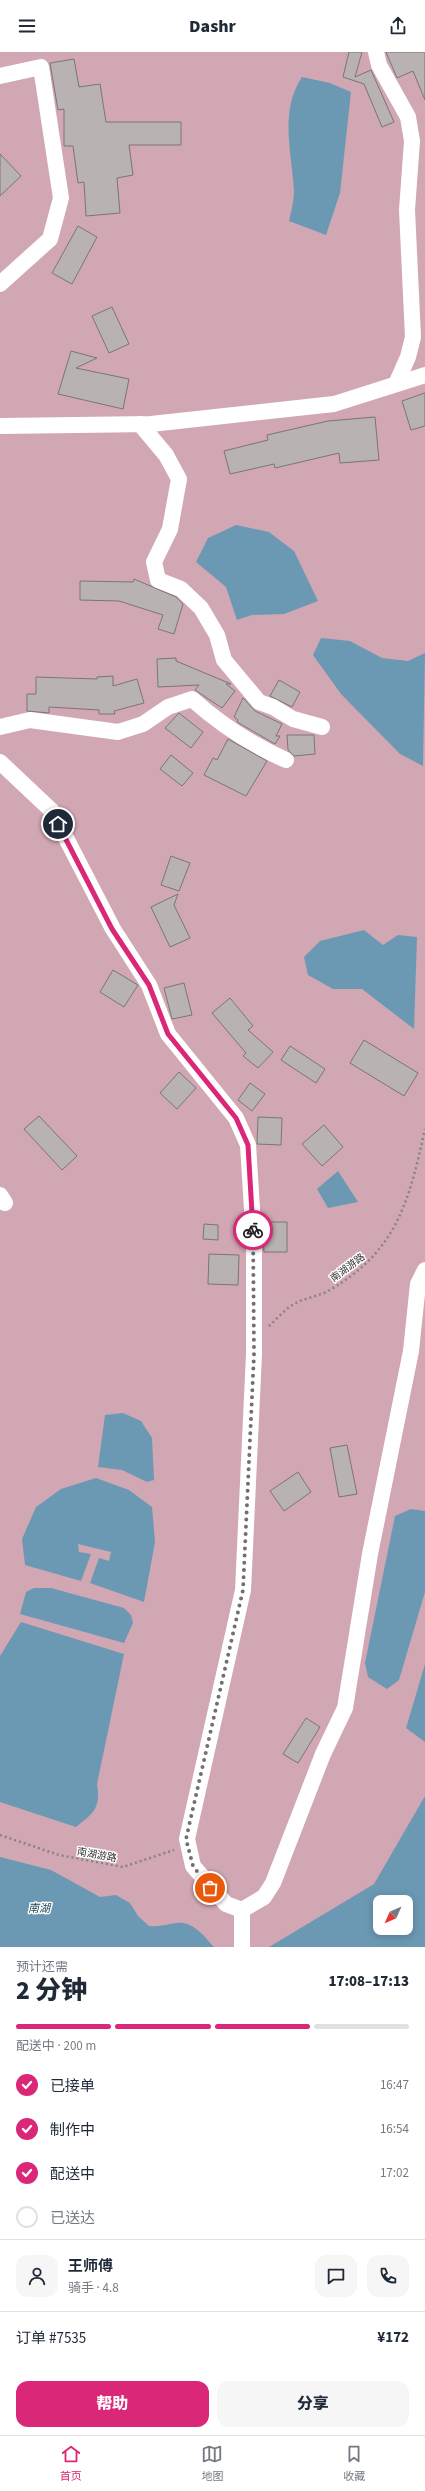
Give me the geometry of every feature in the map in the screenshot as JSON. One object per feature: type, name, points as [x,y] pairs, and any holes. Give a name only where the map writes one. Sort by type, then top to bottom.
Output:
[{"type":"street","points":[[376,52],[379,65],[408,117],[412,141],[406,210],[413,337],[408,357],[396,384]]},
{"type":"street","points":[[0,76],[41,67],[61,198],[50,239],[0,284]]},
{"type":"street","points":[[0,426],[140,424],[334,404],[425,375]]},
{"type":"street","points":[[140,424],[166,455],[179,480],[170,529],[154,562],[158,580],[181,589],[202,608],[217,635],[224,660],[259,702],[273,707],[293,719],[322,727]]},
{"type":"street","points":[[0,727],[30,720],[118,732],[143,724],[168,707],[192,699],[218,722],[240,738],[286,760]]},
{"type":"street","points":[[0,762],[52,811],[112,929],[149,985],[168,1034],[236,1118],[248,1145],[254,1241],[254,1340],[243,1590],[186,1839],[193,1866],[226,1904],[242,1910]]},
{"type":"street","points":[[242,1910],[264,1897],[273,1883],[323,1754],[345,1708],[370,1554],[411,1351],[418,1284],[425,1270]]},
{"type":"street","points":[[242,1910],[242,1947]]},
{"type":"path","name":"南湖游路","points":[[254,1340],[291,1305],[330,1290],[370,1261],[394,1230],[412,1187],[425,1129]]},
{"type":"path","name":"南湖游路","points":[[0,1835],[59,1855],[123,1867],[173,1852],[186,1839]]},
{"type":"shaded area","points":[[0,52],[425,52],[425,1947],[0,1947]]},
{"type":"water","points":[[302,77],[330,83],[351,92],[340,193],[326,235],[289,221],[294,191],[289,118],[295,90]]},
{"type":"water","points":[[236,525],[269,532],[294,551],[318,601],[284,614],[252,615],[237,620],[226,587],[196,562],[208,538]]},
{"type":"water","points":[[321,638],[350,641],[382,658],[408,661],[425,653],[423,766],[400,754],[341,694],[313,655]]},
{"type":"water","points":[[364,930],[383,945],[398,935],[417,937],[414,1029],[362,989],[333,989],[308,975],[304,957],[320,941]]},
{"type":"water","points":[[338,1171],[358,1202],[328,1208],[317,1189]]},
{"type":"water","points":[[123,1413],[141,1421],[152,1438],[154,1480],[147,1482],[122,1470],[98,1467],[105,1415]]},
{"type":"water","points":[[96,1478],[129,1490],[152,1507],[155,1542],[144,1602],[90,1583],[99,1558],[109,1561],[111,1552],[78,1544],[79,1552],[91,1554],[81,1581],[25,1565],[22,1539],[36,1507],[61,1489]]},
{"type":"water","points":[[411,1509],[425,1511],[425,1592],[399,1680],[387,1689],[368,1677],[365,1663],[395,1516]]},
{"type":"water","points":[[34,1588],[51,1588],[124,1608],[131,1615],[133,1623],[124,1643],[20,1614],[26,1592]]},
{"type":"water","points":[[21,1622],[124,1654],[97,1784],[97,1804],[92,1814],[76,1827],[0,1802],[0,1656]]},
{"type":"water","points":[[425,1664],[425,1742],[406,1728]]},
{"type":"water","points":[[425,1796],[425,1947],[269,1947],[374,1884]]},
{"type":"water","name":"南湖","points":[[0,1857],[51,1870],[100,1897],[116,1895],[130,1903],[138,1916],[149,1926],[177,1923],[188,1924],[198,1930],[214,1947],[0,1947]]},
{"type":"building","points":[[349,52],[362,52],[355,77],[371,70],[394,122],[382,127],[364,84],[343,77]]},
{"type":"building","points":[[386,52],[425,52],[425,100],[413,71],[397,78]]},
{"type":"building","points":[[74,59],[79,87],[100,84],[106,122],[181,122],[181,145],[129,145],[133,175],[117,178],[120,213],[86,216],[84,182],[78,183],[73,146],[64,146],[64,109],[58,110],[50,63]]},
{"type":"building","points":[[0,154],[21,176],[0,196]]},
{"type":"building","points":[[78,226],[97,237],[72,284],[52,273]]},
{"type":"building","points":[[112,307],[129,344],[109,353],[92,316]]},
{"type":"building","points":[[71,351],[97,358],[76,368],[129,379],[123,409],[58,394]]},
{"type":"building","points":[[425,393],[425,426],[411,430],[402,401]]},
{"type":"building","points":[[375,417],[379,460],[340,463],[339,453],[275,468],[274,464],[230,474],[224,451],[268,440],[267,435],[328,421]]},
{"type":"building","points":[[134,579],[176,597],[183,604],[174,634],[158,629],[163,615],[119,601],[80,600],[80,581],[133,582]]},
{"type":"building","points":[[176,658],[176,661],[231,684],[226,684],[235,691],[222,708],[195,690],[199,685],[158,687],[157,659]]},
{"type":"building","points":[[113,676],[113,686],[137,679],[144,703],[114,711],[115,714],[99,714],[99,710],[49,707],[49,713],[27,711],[27,694],[36,694],[36,677],[97,679],[97,677]]},
{"type":"building","points":[[279,680],[300,692],[292,707],[270,696]]},
{"type":"building","points":[[243,698],[255,711],[282,724],[276,736],[280,736],[275,744],[237,722],[238,720],[234,717]]},
{"type":"building","points":[[179,713],[203,732],[191,748],[165,728]]},
{"type":"building","points":[[287,735],[314,735],[315,754],[294,756],[288,750]]},
{"type":"building","points":[[228,739],[267,761],[246,796],[204,775],[213,758],[217,760]]},
{"type":"building","points":[[171,755],[193,773],[182,786],[160,769]]},
{"type":"building","points":[[171,856],[190,863],[179,891],[161,885]]},
{"type":"building","points":[[178,894],[174,905],[190,938],[170,947],[151,907]]},
{"type":"building","points":[[113,970],[138,985],[124,1007],[100,992]]},
{"type":"building","points":[[184,983],[192,1015],[172,1019],[164,988]]},
{"type":"building","points":[[230,998],[253,1026],[248,1030],[273,1052],[258,1068],[243,1056],[246,1053],[212,1013]]},
{"type":"building","points":[[364,1040],[418,1073],[404,1096],[350,1063]]},
{"type":"building","points":[[290,1046],[325,1069],[316,1083],[281,1060]]},
{"type":"building","points":[[179,1072],[196,1088],[177,1109],[160,1093]]},
{"type":"building","points":[[250,1083],[265,1094],[252,1111],[238,1100]]},
{"type":"building","points":[[39,1116],[77,1156],[62,1170],[24,1129]]},
{"type":"building","points":[[258,1117],[282,1118],[281,1145],[257,1144]]},
{"type":"building","points":[[324,1125],[343,1147],[322,1166],[302,1144]]},
{"type":"building","points":[[262,1222],[287,1222],[287,1252],[264,1252]]},
{"type":"building","points":[[204,1224],[218,1225],[218,1240],[203,1239]]},
{"type":"building","points":[[209,1254],[239,1255],[238,1285],[208,1284]]},
{"type":"building","points":[[347,1445],[357,1494],[339,1497],[330,1448]]},
{"type":"building","points":[[298,1472],[311,1492],[284,1511],[270,1491]]},
{"type":"building","points":[[306,1718],[320,1727],[298,1763],[283,1754]]},
{"type":"way so far","points":[[210,1888],[193,1866],[186,1839],[243,1590],[254,1354],[253,1230]]},
{"type":"route","points":[[58,824],[112,929],[149,985],[168,1034],[236,1118],[248,1145],[253,1230]]}]
